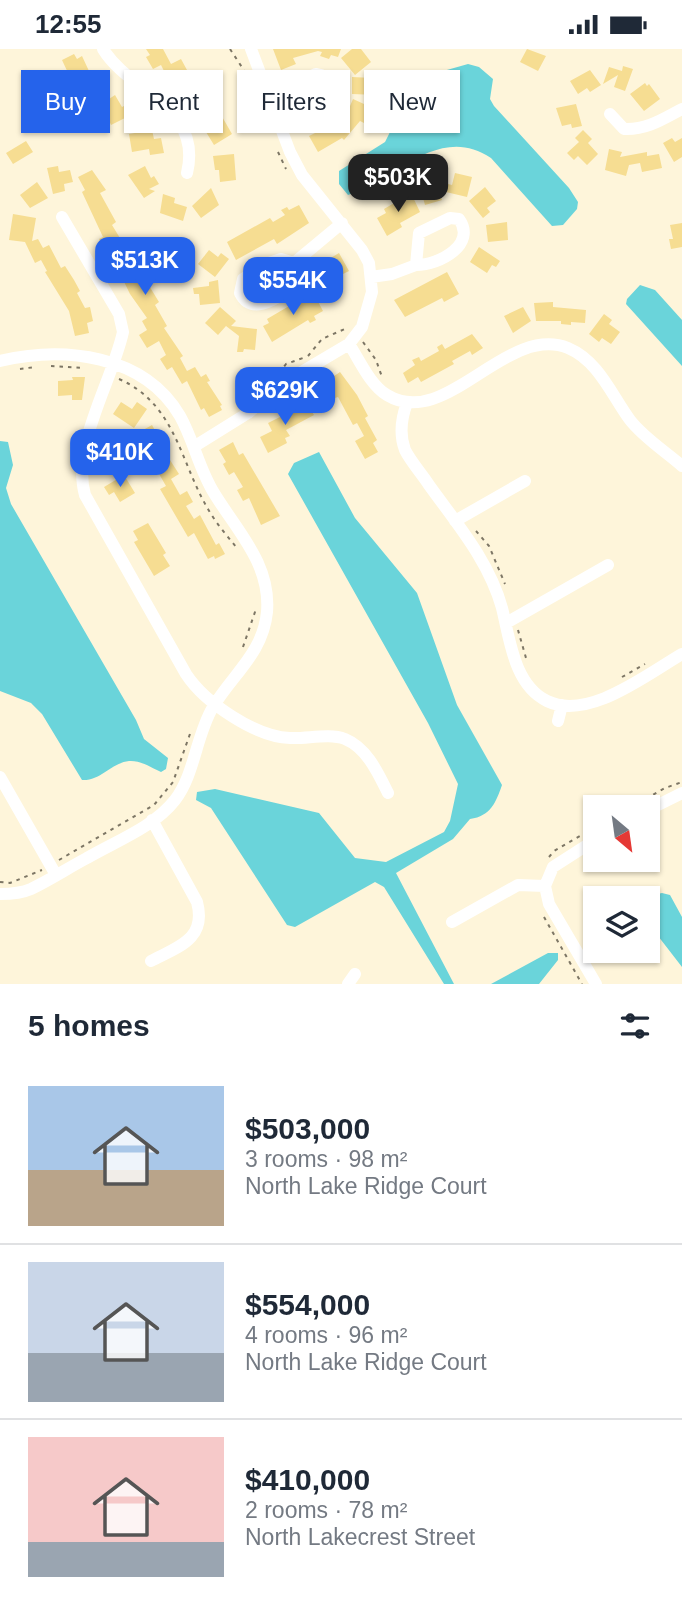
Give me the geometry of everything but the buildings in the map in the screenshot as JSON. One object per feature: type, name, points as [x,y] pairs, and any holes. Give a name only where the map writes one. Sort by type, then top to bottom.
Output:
[{"type":"street","points":[[103,49],[112,64],[127,78],[168,106],[185,138],[190,154],[187,173]]},
{"type":"street","points":[[251,49],[259,70]]},
{"type":"street","points":[[610,114],[624,129],[634,129],[650,126],[682,109]]},
{"type":"street","points":[[195,446],[248,413],[290,379],[353,339],[369,308],[371,277],[362,250],[302,175],[283,133]]},
{"type":"street","points":[[62,217],[119,314],[123,332],[81,460],[85,495],[186,674],[194,686],[215,704],[268,735],[344,738],[371,761],[388,793]]},
{"type":"street","points":[[371,277],[424,265],[457,249],[464,242],[466,232],[458,219],[442,220],[419,233],[416,265]]},
{"type":"street","points":[[294,263],[287,260],[273,261],[248,274],[240,286],[243,299],[252,305],[260,305],[286,292],[293,282],[294,263],[342,223]]},
{"type":"street","points":[[353,339],[379,388],[407,403],[415,404],[436,397],[518,352],[538,345],[568,348],[586,359],[631,421],[682,466]]},
{"type":"street","points":[[0,360],[46,353],[94,358],[140,375],[153,385],[178,413],[195,446],[207,481],[251,548],[261,568],[267,608],[258,646],[215,704],[176,799],[152,820],[29,890],[0,894]]},
{"type":"street","points":[[407,403],[401,419],[405,450],[487,568],[497,589],[521,677],[531,690],[546,701],[562,705],[578,707],[595,703],[682,654]]},
{"type":"street","points":[[455,521],[525,481]]},
{"type":"street","points":[[506,623],[608,565]]},
{"type":"street","points":[[558,721],[562,705]]},
{"type":"street","points":[[0,777],[56,875]]},
{"type":"street","points":[[660,804],[682,793]]},
{"type":"street","points":[[150,961],[188,941],[198,928],[200,915],[197,902],[152,820]]},
{"type":"street","points":[[583,848],[553,867],[545,886],[550,904],[596,984]]},
{"type":"street","points":[[452,922],[518,885],[545,886]]},
{"type":"path","points":[[353,339],[376,360],[383,379]]},
{"type":"path","points":[[652,795],[682,782]]},
{"type":"water","points":[[468,64],[479,67],[493,79],[490,99],[494,106],[569,188],[578,202],[577,209],[563,225],[552,226],[491,158],[472,149],[454,147],[435,150],[348,195],[339,184],[339,171],[385,142],[390,133],[460,133],[460,70],[447,70]]},
{"type":"water","points":[[640,285],[655,290],[682,320],[682,366],[626,304],[627,299]]},
{"type":"water","points":[[0,441],[8,442],[13,465],[6,488],[11,504],[136,720],[144,739],[168,758],[166,769],[161,772],[142,763],[129,761],[95,778],[82,780],[42,714],[31,703],[0,691]]},
{"type":"water","points":[[319,452],[355,518],[417,593],[457,705],[502,785],[488,811],[470,819],[453,839],[396,873],[454,984],[444,984],[384,887],[375,882],[295,927],[287,925],[211,808],[196,800],[197,792],[215,789],[319,813],[355,858],[386,862],[444,832],[450,821],[458,784],[428,723],[288,474],[294,463]]},
{"type":"water","points":[[660,893],[670,895],[682,917],[682,967],[660,939]]},
{"type":"water","points":[[548,953],[558,953],[558,960],[539,984],[491,984]]}]
